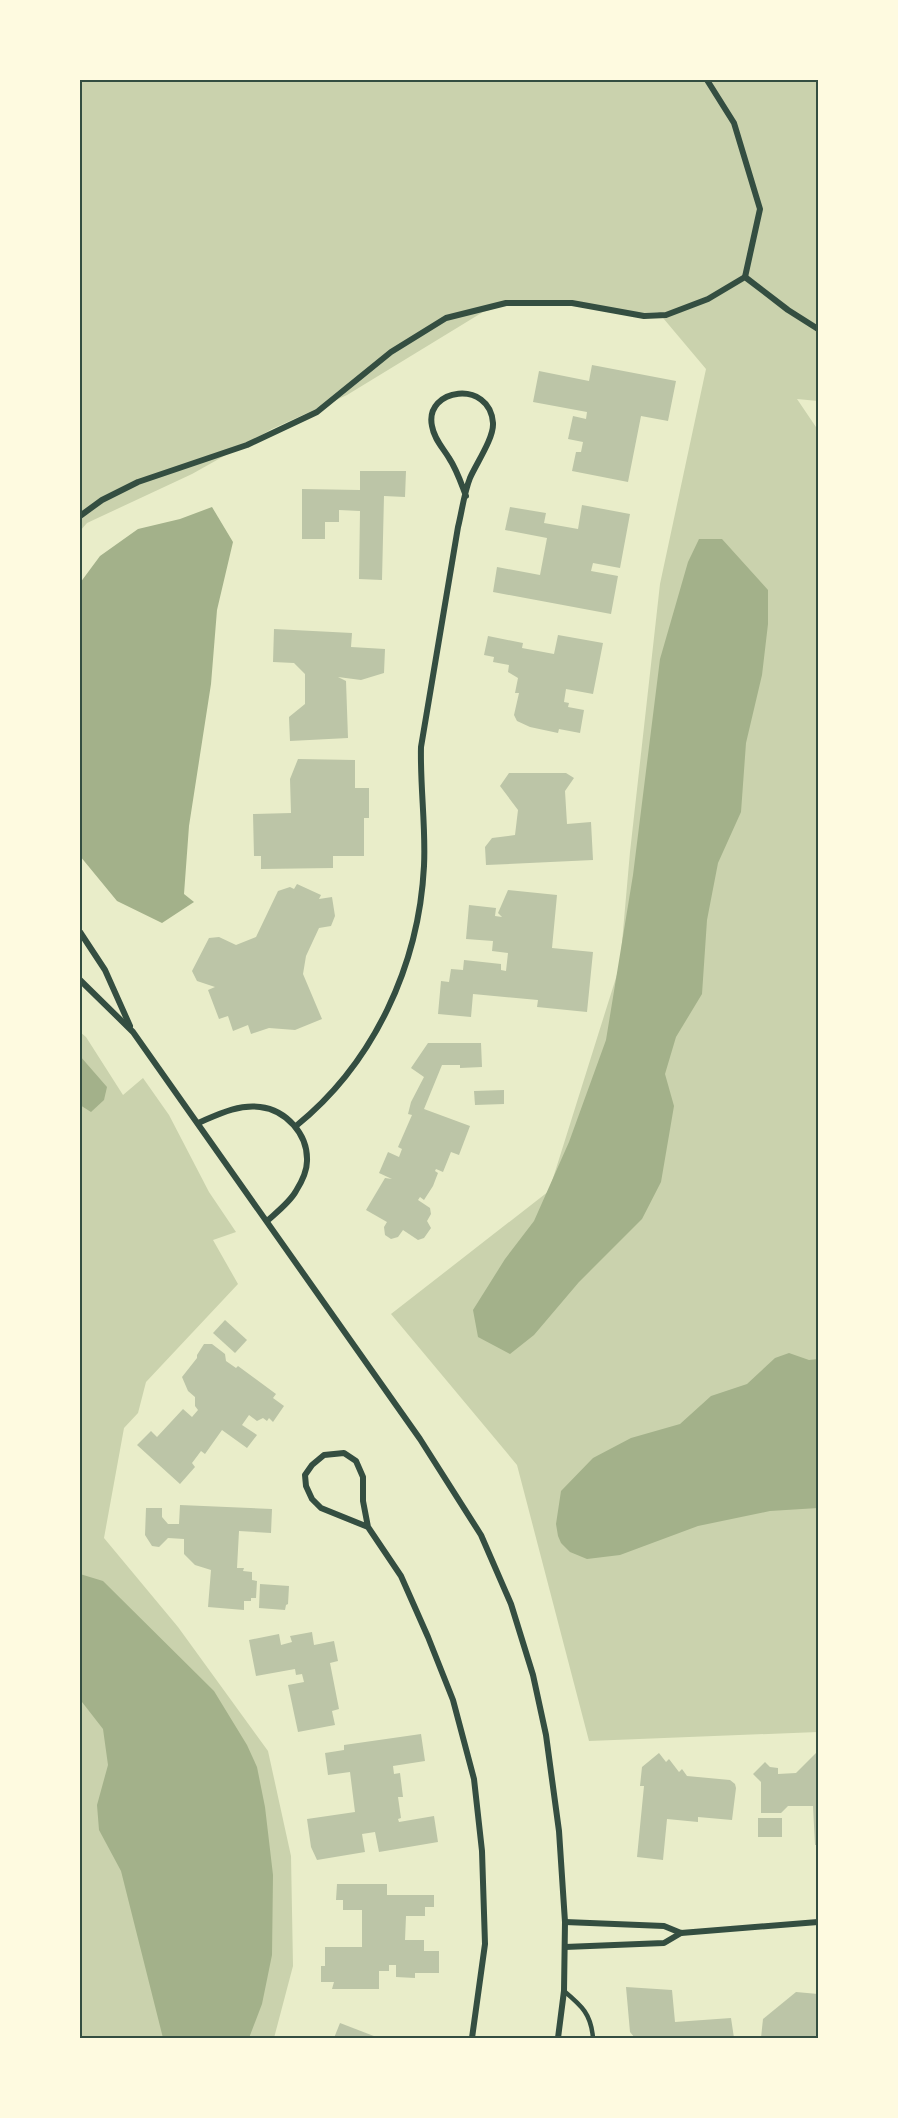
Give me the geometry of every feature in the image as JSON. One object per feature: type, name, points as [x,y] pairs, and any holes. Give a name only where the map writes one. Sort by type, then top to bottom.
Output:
[{"type":"street","points":[[80,516],[102,500],[138,482],[247,445],[317,412],[391,352],[446,318],[506,303],[572,303],[644,316],[666,315],[708,299],[745,277],[760,210],[734,123],[707,80]]},
{"type":"street","points":[[745,277],[788,310],[819,328]]},
{"type":"street","points":[[296,1126],[314,1111],[347,1076],[381,1021],[408,963],[422,895],[424,864],[421,747],[469,480],[493,426],[490,408],[477,396],[461,393],[448,396],[438,403],[431,415],[437,441],[457,472],[466,496]]},
{"type":"street","points":[[80,932],[105,970],[133,1032]]},
{"type":"street","points":[[80,980],[133,1032],[420,1438],[481,1535],[511,1604],[533,1675],[546,1735],[559,1831],[565,1922],[564,1991],[558,2038]]},
{"type":"street","points":[[198,1124],[240,1107],[258,1106],[276,1110],[296,1126],[305,1145],[308,1162],[296,1192],[267,1221]]},
{"type":"street","points":[[368,1527],[321,1508],[312,1499],[306,1486],[305,1475],[312,1465],[324,1455],[344,1453],[356,1461],[363,1477],[363,1501],[368,1527],[401,1576],[428,1637],[453,1700],[474,1779],[482,1851],[485,1944],[472,2038]]},
{"type":"street","points":[[565,1922],[664,1926],[681,1933]]},
{"type":"street","points":[[565,1947],[664,1943],[681,1933],[819,1922]]},
{"type":"lane","points":[[564,1991],[583,2007],[592,2027],[593,2038]]},
{"type":"shaded area","points":[[80,80],[818,80],[818,401],[797,399],[818,430],[818,1732],[589,1741],[517,1465],[391,1314],[549,1191],[620,965],[630,852],[660,584],[706,369],[658,312],[620,314],[571,304],[516,302],[483,312],[347,395],[272,429],[192,474],[87,523],[80,531]]},
{"type":"shaded area","points":[[212,507],[233,542],[217,610],[211,684],[189,826],[184,894],[194,902],[162,923],[117,901],[80,856],[80,583],[100,556],[138,529],[180,519]]},
{"type":"shaded area","points":[[699,539],[722,539],[768,590],[768,624],[762,675],[746,743],[741,812],[718,863],[707,920],[702,994],[676,1037],[665,1074],[674,1106],[661,1182],[642,1219],[579,1282],[534,1335],[510,1354],[478,1337],[473,1310],[505,1259],[534,1221],[569,1142],[606,1040],[633,875],[660,659],[688,562]]},
{"type":"shaded area","points":[[80,1032],[86,1037],[123,1095],[143,1078],[169,1115],[209,1192],[236,1232],[213,1240],[238,1284],[146,1382],[138,1413],[124,1428],[104,1538],[178,1627],[268,1751],[291,1856],[293,1966],[274,2038],[80,2038]]},
{"type":"shaded area","points":[[80,1056],[107,1087],[104,1100],[91,1112],[80,1105]]},
{"type":"shaded area","points":[[789,1353],[809,1360],[818,1359],[818,1508],[770,1511],[698,1526],[620,1555],[587,1559],[570,1552],[561,1543],[556,1524],[561,1491],[593,1458],[631,1438],[680,1424],[711,1396],[747,1384],[775,1358]]},
{"type":"shaded area","points":[[80,1574],[103,1581],[214,1691],[247,1745],[257,1767],[265,1807],[273,1875],[272,1955],[262,2004],[249,2038],[163,2038],[121,1871],[99,1830],[97,1805],[108,1765],[103,1729],[82,1702]]},
{"type":"building","points":[[592,365],[676,381],[668,421],[641,416],[628,482],[572,471],[576,452],[581,452],[583,442],[568,439],[573,416],[586,419],[587,412],[533,402],[539,371],[589,381]]},
{"type":"building","points":[[360,471],[406,471],[405,497],[384,496],[382,580],[359,579],[360,511],[339,510],[339,522],[325,522],[325,539],[302,539],[302,489],[360,490]]},
{"type":"building","points":[[582,505],[630,514],[620,568],[593,563],[591,571],[618,576],[611,614],[493,592],[497,567],[540,575],[547,538],[505,530],[510,507],[546,513],[544,523],[578,529]]},
{"type":"building","points":[[274,629],[352,633],[351,647],[385,649],[384,673],[361,680],[338,677],[346,681],[348,738],[290,741],[289,717],[305,704],[305,674],[294,663],[273,662]]},
{"type":"building","points":[[558,635],[603,643],[593,694],[566,689],[564,702],[569,703],[568,707],[584,710],[580,733],[559,729],[558,733],[530,727],[517,721],[514,715],[519,693],[515,693],[518,678],[508,672],[509,665],[493,662],[494,657],[484,655],[488,636],[523,643],[522,648],[554,654]]},
{"type":"building","points":[[298,759],[355,760],[355,788],[369,788],[369,818],[364,818],[364,856],[333,856],[333,868],[261,869],[261,856],[254,856],[253,814],[291,813],[290,779]]},
{"type":"building","points":[[509,773],[566,773],[574,778],[565,791],[567,824],[591,822],[593,860],[486,865],[485,847],[492,838],[515,835],[518,810],[500,786]]},
{"type":"building","points":[[297,884],[321,895],[319,899],[332,897],[335,916],[331,926],[319,928],[306,956],[303,974],[322,1019],[295,1030],[269,1028],[251,1034],[248,1025],[233,1031],[228,1016],[219,1019],[208,990],[215,987],[197,981],[192,971],[209,938],[219,937],[236,945],[256,937],[278,891],[290,887],[294,889]]},
{"type":"building","points":[[508,890],[557,895],[552,948],[593,952],[587,1012],[537,1007],[538,1000],[473,994],[471,1017],[438,1014],[441,981],[449,982],[451,969],[463,970],[464,960],[501,964],[501,970],[506,971],[508,953],[492,951],[493,941],[466,939],[469,905],[496,908],[495,916],[502,917],[498,913]]},
{"type":"building","points":[[428,1043],[481,1043],[482,1067],[460,1068],[460,1065],[442,1065],[424,1109],[470,1126],[459,1155],[451,1152],[443,1172],[436,1169],[438,1173],[433,1186],[424,1200],[420,1197],[418,1200],[430,1208],[431,1214],[427,1221],[431,1228],[424,1238],[418,1240],[403,1230],[398,1237],[391,1239],[385,1235],[384,1227],[387,1222],[366,1210],[385,1178],[392,1179],[379,1173],[388,1152],[399,1157],[402,1149],[398,1147],[412,1115],[408,1114],[411,1102],[424,1077],[411,1068]]},
{"type":"building","points":[[504,1090],[504,1104],[475,1105],[474,1091]]},
{"type":"building","points":[[225,1320],[247,1340],[235,1353],[213,1333]]},
{"type":"building","points":[[204,1344],[212,1344],[225,1354],[226,1361],[236,1368],[238,1366],[276,1394],[273,1398],[284,1406],[273,1422],[269,1418],[267,1421],[263,1418],[257,1421],[249,1415],[242,1425],[257,1435],[247,1448],[222,1430],[205,1454],[201,1451],[192,1463],[195,1467],[180,1484],[137,1445],[151,1431],[157,1437],[183,1409],[192,1417],[198,1410],[195,1406],[195,1397],[188,1391],[182,1377],[197,1358]]},
{"type":"building","points":[[180,1505],[272,1509],[271,1533],[239,1531],[237,1568],[244,1568],[243,1571],[252,1572],[252,1580],[257,1581],[256,1598],[244,1601],[244,1610],[208,1607],[211,1570],[195,1565],[184,1554],[184,1539],[168,1538],[159,1547],[152,1546],[145,1535],[146,1508],[162,1508],[162,1517],[168,1524],[179,1524]]},
{"type":"building","points":[[260,1584],[289,1586],[288,1604],[285,1610],[259,1608]]},
{"type":"building","points":[[312,1632],[314,1645],[334,1641],[338,1661],[330,1663],[339,1709],[332,1711],[335,1725],[298,1732],[288,1685],[304,1682],[302,1674],[296,1675],[295,1669],[256,1676],[249,1640],[279,1634],[281,1645],[292,1642],[290,1636]]},
{"type":"building","points":[[421,1734],[425,1761],[393,1766],[394,1774],[400,1773],[403,1797],[398,1797],[401,1818],[398,1819],[399,1822],[434,1816],[438,1842],[379,1852],[375,1832],[362,1834],[365,1852],[317,1860],[311,1847],[307,1819],[355,1812],[350,1772],[328,1775],[325,1753],[344,1750],[344,1745]]},
{"type":"building","points":[[659,1753],[666,1762],[669,1759],[679,1772],[682,1769],[687,1776],[730,1780],[736,1788],[732,1820],[698,1817],[698,1822],[667,1819],[663,1860],[637,1857],[644,1786],[640,1786],[642,1767]]},
{"type":"building","points":[[818,1753],[818,1845],[815,1845],[813,1806],[788,1806],[781,1813],[761,1813],[761,1782],[753,1774],[765,1762],[770,1767],[778,1768],[778,1774],[796,1773]]},
{"type":"building","points":[[758,1818],[782,1818],[782,1837],[758,1837]]},
{"type":"building","points":[[337,1884],[387,1884],[387,1895],[434,1895],[434,1907],[425,1907],[425,1916],[406,1916],[405,1940],[424,1940],[424,1951],[439,1951],[439,1973],[415,1973],[415,1978],[396,1977],[396,1965],[389,1965],[389,1971],[379,1971],[379,1989],[332,1989],[334,1982],[321,1982],[321,1966],[325,1966],[325,1947],[362,1947],[362,1910],[343,1910],[343,1900],[336,1900]]},
{"type":"building","points":[[626,1987],[672,1990],[675,2022],[731,2018],[734,2038],[635,2038],[630,2032]]},
{"type":"building","points":[[796,1992],[818,1994],[818,2038],[761,2038],[763,2019]]},
{"type":"building","points":[[340,2023],[379,2038],[334,2038]]}]
